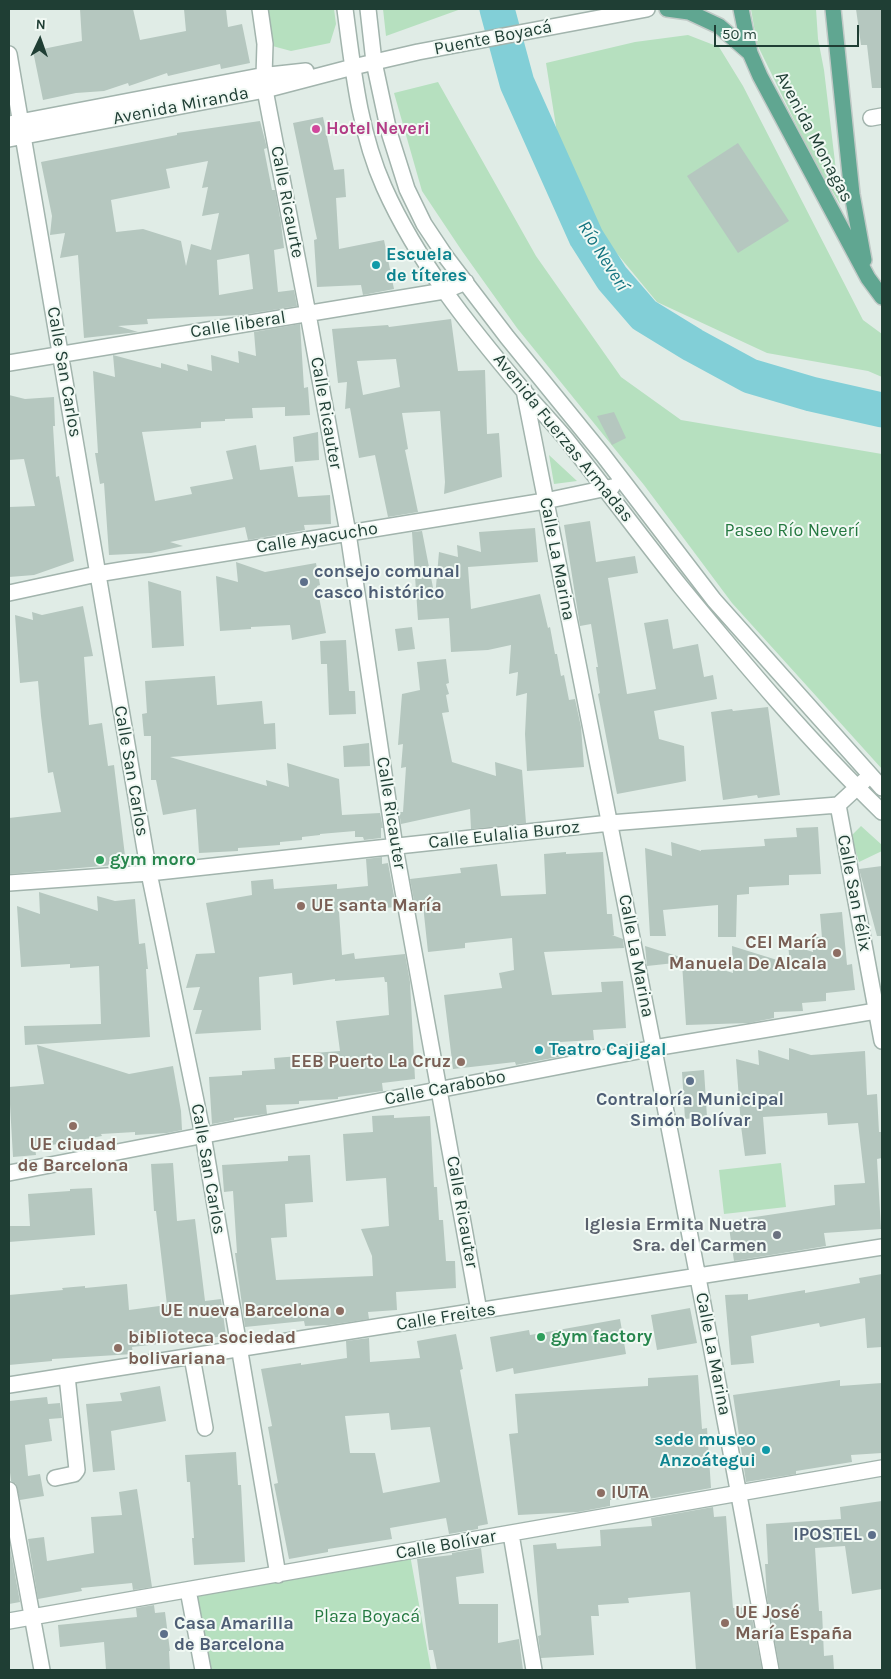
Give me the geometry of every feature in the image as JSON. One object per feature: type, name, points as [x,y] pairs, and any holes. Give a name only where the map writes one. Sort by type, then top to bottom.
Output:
[{"type":"main road","points":[[666,9],[689,12],[718,26],[750,53]]},
{"type":"main road","name":"Avenida Monagas","points":[[741,9],[750,53],[760,76],[868,278],[882,297]]},
{"type":"main road","name":"Avenida Monagas","points":[[833,9],[852,194],[868,278]]},
{"type":"street","name":"Calle Ricaurte","points":[[260,9],[265,44],[264,83],[308,314]]},
{"type":"street","name":"Avenida Fuerzas Armadas","points":[[345,9],[361,115],[372,156],[383,186],[407,234],[444,291],[605,488],[680,586],[771,695],[882,812]]},
{"type":"street","name":"Avenida Fuerzas Armadas","points":[[368,9],[374,62],[389,132],[407,189],[424,224],[507,337],[626,485],[714,600],[882,788]]},
{"type":"street","name":"Puente Boyacá","points":[[418,52],[647,9]]},
{"type":"street","name":"Avenida Miranda","points":[[15,130],[418,52]]},
{"type":"street","name":"Calle San Carlos","points":[[9,54],[15,130],[61,354],[149,873],[203,1135],[278,1575]]},
{"type":"street","name":"Calle liberal","points":[[9,363],[444,291],[466,282]]},
{"type":"street","name":"Calle Ricauter","points":[[308,314],[348,533],[395,847],[480,1311]]},
{"type":"street","name":"Calle La Marina","points":[[524,390],[698,1276],[771,1670]]},
{"type":"street","name":"Calle Ayacucho","points":[[9,593],[97,574],[546,501],[626,485]]},
{"type":"street","points":[[838,805],[856,786],[870,776]]},
{"type":"street","name":"Calle Eulalia Buroz","points":[[9,883],[149,873],[610,824],[838,805]]},
{"type":"street","name":"Calle San Félix","points":[[838,805],[879,1010],[882,1041]]},
{"type":"street","name":"Calle Carabobo","points":[[9,1173],[654,1048],[879,1010]]},
{"type":"street","name":"Calle Freites","points":[[9,1385],[882,1247]]},
{"type":"street","points":[[192,1357],[205,1428]]},
{"type":"street","points":[[55,1478],[74,1474],[77,1470],[67,1376]]},
{"type":"street","name":"Calle Bolívar","points":[[9,1621],[882,1468]]},
{"type":"street","points":[[9,1490],[42,1670]]},
{"type":"street","points":[[511,1534],[534,1670]]},
{"type":"street","points":[[188,1590],[203,1670]]},
{"type":"green space","points":[[264,9],[334,9],[336,24],[330,43],[291,51],[265,44]]},
{"type":"green space","points":[[383,9],[461,9],[386,36]]},
{"type":"green space","points":[[751,9],[816,9],[818,39],[824,70],[840,204],[814,161],[757,44]]},
{"type":"green space","points":[[688,35],[719,47],[743,86],[863,320],[882,334],[882,377],[868,371],[767,353],[657,302],[605,239],[557,133],[546,63],[635,42]]},
{"type":"green space","name":"Paseo Río Neverí","points":[[438,82],[536,256],[621,377],[681,420],[882,454],[882,769],[732,603],[644,485],[517,328],[422,191],[394,93]]},
{"type":"green space","points":[[549,455],[577,481],[554,484]]},
{"type":"green space","points":[[861,826],[882,845],[882,851],[859,862],[851,836]]},
{"type":"green space","points":[[781,1163],[786,1207],[724,1214],[719,1170]]},
{"type":"green space","name":"Plaza Boyacá","points":[[410,1555],[431,1670],[208,1670],[194,1593]]},
{"type":"building","points":[[80,9],[133,9],[140,40],[186,31],[184,9],[226,9],[228,27],[242,24],[250,63],[221,69],[220,64],[168,76],[167,73],[129,86],[128,83],[104,91],[76,93],[43,100],[33,51],[82,41]]},
{"type":"building","points":[[856,9],[882,9],[882,88],[872,88],[867,45],[861,45]]},
{"type":"building","points":[[323,117],[334,170],[344,169],[346,197],[336,198],[339,249],[384,240],[394,289],[363,295],[361,285],[317,287],[314,240],[317,239],[293,123]]},
{"type":"building","points":[[260,121],[267,148],[264,149],[272,190],[275,190],[284,248],[274,250],[278,292],[294,290],[297,306],[242,315],[147,319],[148,324],[118,326],[138,332],[84,338],[78,255],[60,258],[65,233],[50,235],[52,216],[41,162],[177,135],[177,133]],"holes":[[[208,161],[202,188],[208,187],[202,216],[219,213],[211,250],[191,244],[186,266],[181,241],[143,229],[116,232],[111,200],[170,188],[166,169]],[[249,254],[253,289],[219,295],[217,260]]]},
{"type":"building","points":[[738,143],[789,221],[738,253],[687,176]]},
{"type":"building","points":[[451,319],[458,371],[485,370],[487,434],[499,433],[502,477],[444,494],[445,482],[440,411],[402,413],[408,449],[405,450],[418,512],[388,517],[375,455],[359,458],[350,408],[345,409],[347,382],[338,383],[332,329],[388,325],[389,327]],"holes":[[[396,359],[400,387],[363,395],[357,361]]]},
{"type":"building","points":[[300,324],[304,388],[308,387],[310,415],[285,416],[285,407],[252,408],[253,418],[201,422],[201,428],[142,432],[155,501],[192,494],[190,487],[233,479],[226,451],[256,445],[260,470],[293,466],[298,497],[330,495],[331,524],[304,525],[305,530],[248,540],[245,527],[170,542],[183,546],[151,553],[109,555],[104,483],[100,484],[95,453],[98,453],[93,371],[115,377],[113,355],[161,368],[161,363],[188,371],[187,364],[212,371],[211,355],[239,363],[238,351],[256,356],[254,332]]},
{"type":"building","points":[[9,395],[25,399],[54,397],[55,426],[53,426],[56,477],[59,476],[74,561],[34,575],[9,577],[9,507],[35,506],[24,459],[9,460]]},
{"type":"building","points":[[614,412],[626,438],[612,445],[597,416]]},
{"type":"building","points":[[318,432],[319,460],[295,462],[293,437]]},
{"type":"building","points":[[590,521],[596,562],[635,556],[638,573],[608,578],[627,694],[656,689],[644,623],[668,619],[673,649],[698,644],[704,677],[713,675],[717,699],[654,711],[659,739],[684,746],[686,781],[617,794],[598,694],[600,693],[596,667],[598,667],[591,624],[580,626],[564,525]]},
{"type":"building","points":[[535,528],[538,562],[468,567],[471,609],[540,594],[548,628],[550,627],[555,654],[557,654],[561,676],[564,675],[569,700],[575,699],[581,727],[584,767],[527,771],[525,734],[527,693],[516,696],[518,672],[509,674],[511,645],[488,650],[451,652],[449,618],[418,620],[412,532],[422,531],[435,598],[439,552],[458,557],[457,545],[481,552],[479,532]]},
{"type":"building","points":[[236,562],[265,572],[316,563],[320,585],[317,586],[326,633],[292,640],[290,625],[220,631],[216,576],[238,582]]},
{"type":"building","points":[[148,581],[181,591],[184,646],[152,648]]},
{"type":"building","points":[[83,606],[93,656],[84,657],[89,725],[102,723],[108,766],[114,765],[126,864],[9,874],[9,818],[61,812],[53,772],[48,773],[38,681],[20,683],[15,615],[33,620],[32,612],[42,615]]},
{"type":"building","points":[[412,627],[415,649],[398,651],[395,629]]},
{"type":"building","points":[[346,640],[349,691],[355,691],[356,714],[329,715],[327,664],[321,664],[320,641]]},
{"type":"building","points":[[446,659],[449,683],[446,684],[449,694],[446,695],[449,712],[442,713],[452,762],[496,776],[495,762],[522,770],[526,823],[471,829],[470,809],[401,824],[399,812],[403,812],[406,767],[401,768],[403,744],[398,745],[402,694],[420,690],[417,662]]},
{"type":"building","points":[[215,676],[217,705],[262,701],[264,724],[275,723],[276,749],[170,757],[267,786],[266,780],[289,787],[287,763],[339,779],[342,815],[380,813],[383,828],[381,828],[381,838],[364,840],[363,837],[355,837],[355,831],[302,837],[302,840],[280,842],[280,845],[238,848],[238,851],[199,853],[196,809],[163,815],[156,780],[151,780],[151,736],[144,736],[142,714],[147,713],[145,681]]},
{"type":"building","points":[[768,707],[780,795],[758,798],[757,795],[723,800],[711,712]]},
{"type":"building","points":[[369,743],[370,766],[344,767],[343,746]]},
{"type":"building","points":[[818,827],[821,874],[789,875],[789,885],[749,887],[749,894],[737,895],[736,937],[718,937],[718,905],[663,910],[666,936],[650,936],[645,848],[672,856],[671,842],[701,851],[765,846],[764,839],[797,837],[796,828]]},
{"type":"building","points":[[566,852],[566,854],[603,852],[607,914],[612,914],[614,935],[612,935],[623,939],[624,948],[544,952],[552,995],[602,992],[601,982],[623,981],[626,1028],[593,1030],[594,1040],[560,1042],[563,1056],[516,1065],[515,1062],[453,1069],[444,995],[502,988],[499,973],[514,970],[512,938],[465,943],[465,948],[428,952],[423,905],[415,906],[410,879],[461,873],[460,868],[497,864],[501,896],[546,894],[544,854]]},
{"type":"building","points":[[382,857],[382,864],[388,863],[396,907],[339,912],[342,955],[354,953],[355,959],[405,954],[410,982],[415,1079],[382,1083],[383,1091],[338,1097],[338,1099],[299,1101],[299,1104],[266,1105],[267,1114],[234,1118],[234,1120],[212,1124],[209,1077],[242,1075],[242,1071],[275,1069],[274,1058],[340,1051],[336,1021],[389,1015],[387,982],[385,982],[384,977],[335,981],[335,979],[293,985],[292,973],[259,977],[261,1030],[195,1034],[202,1010],[193,1010],[200,987],[186,988],[196,954],[215,953],[206,903],[252,895],[251,881],[273,879],[274,889],[337,884],[337,889],[368,886],[366,859]]},
{"type":"building","points":[[882,866],[882,936],[877,936],[859,869]]},
{"type":"building","points":[[39,892],[98,911],[97,896],[115,901],[135,899],[139,944],[145,943],[148,969],[146,969],[150,1037],[25,1045],[24,1026],[101,1024],[99,966],[70,968],[70,964],[21,967],[17,906],[40,914]]},
{"type":"building","points":[[842,912],[847,965],[852,964],[855,990],[826,993],[826,1001],[802,1003],[803,1011],[774,1012],[774,1018],[749,1023],[686,1025],[682,963],[707,970],[707,965],[733,973],[732,946],[790,964],[788,944],[813,952],[812,935],[822,938],[820,914]]},
{"type":"building","points":[[645,946],[693,961],[647,966]]},
{"type":"building","points":[[37,1045],[129,1074],[173,1066],[181,1111],[182,1130],[135,1135],[135,1132],[101,1134],[102,1136],[35,1148],[36,1155],[13,1157],[9,1087],[44,1084]]},
{"type":"building","points":[[789,1048],[811,1055],[865,1051],[867,1095],[877,1094],[879,1132],[882,1132],[882,1158],[877,1159],[881,1229],[824,1233],[826,1246],[734,1261],[728,1221],[835,1205],[834,1185],[865,1183],[858,1123],[828,1125],[827,1113],[763,1117],[766,1154],[745,1156],[736,1059],[759,1065],[758,1050],[789,1060]]},
{"type":"building","points":[[704,1070],[707,1117],[685,1119],[682,1072]]},
{"type":"building","points":[[394,1115],[394,1118],[430,1116],[434,1187],[437,1187],[439,1220],[443,1220],[446,1261],[455,1261],[456,1288],[396,1292],[397,1310],[368,1312],[369,1319],[329,1325],[305,1326],[304,1321],[245,1327],[235,1253],[237,1253],[233,1191],[224,1192],[222,1165],[288,1161],[288,1156],[310,1155],[313,1202],[285,1204],[287,1237],[271,1238],[276,1280],[373,1276],[372,1256],[361,1229],[389,1226],[386,1178],[346,1181],[343,1134],[373,1132],[372,1116]]},
{"type":"building","points":[[173,1163],[177,1221],[195,1219],[205,1301],[221,1299],[226,1336],[132,1347],[133,1354],[52,1359],[52,1361],[9,1365],[9,1295],[63,1290],[62,1288],[127,1284],[129,1310],[167,1305],[156,1211],[154,1211],[151,1164]]},
{"type":"building","points":[[92,1188],[95,1235],[9,1242],[9,1226],[30,1226],[28,1194]]},
{"type":"building","points":[[882,1274],[882,1347],[867,1348],[865,1318],[820,1327],[819,1323],[751,1336],[754,1363],[731,1365],[725,1295],[748,1294],[748,1300],[805,1290],[805,1293],[860,1283],[859,1278]]},
{"type":"building","points":[[690,1308],[697,1343],[657,1350],[651,1315]]},
{"type":"building","points":[[620,1319],[626,1354],[514,1374],[513,1368],[496,1372],[490,1337],[529,1330],[530,1335]]},
{"type":"building","points":[[456,1334],[463,1369],[460,1370],[488,1524],[478,1526],[478,1529],[449,1534],[446,1518],[390,1528],[392,1539],[328,1549],[328,1552],[289,1559],[274,1484],[278,1483],[268,1427],[272,1426],[261,1369],[347,1358],[346,1341],[369,1338],[370,1362],[420,1358],[417,1341]],"holes":[[[389,1413],[391,1430],[430,1427],[440,1482],[383,1493],[375,1453],[350,1453],[345,1416]]]},
{"type":"building","points":[[698,1375],[702,1429],[707,1428],[711,1488],[649,1499],[649,1497],[610,1500],[610,1506],[578,1512],[518,1515],[509,1434],[518,1433],[515,1394],[648,1386],[648,1378]]},
{"type":"building","points":[[840,1380],[840,1386],[882,1383],[882,1453],[851,1455],[852,1462],[796,1471],[796,1474],[746,1482],[733,1395]]},
{"type":"building","points":[[160,1386],[166,1421],[111,1431],[115,1470],[93,1472],[86,1404],[122,1401],[120,1393]]},
{"type":"building","points":[[47,1397],[48,1404],[60,1403],[62,1418],[49,1419],[52,1441],[25,1445],[28,1476],[40,1474],[44,1496],[20,1500],[16,1484],[11,1481],[9,1464],[9,1401]]},
{"type":"building","points":[[236,1452],[238,1485],[241,1485],[245,1562],[194,1565],[190,1482],[187,1482],[185,1455]]},
{"type":"building","points":[[137,1489],[152,1587],[133,1590],[132,1583],[81,1588],[82,1591],[38,1599],[28,1539],[44,1537],[47,1561],[94,1553],[91,1517],[122,1515],[119,1492]]},
{"type":"building","points":[[882,1501],[882,1589],[852,1594],[845,1546],[815,1548],[819,1611],[822,1611],[824,1656],[833,1655],[834,1670],[780,1670],[767,1597],[765,1564],[768,1564],[766,1524],[841,1519],[840,1507]]},
{"type":"building","points":[[713,1507],[714,1517],[726,1516],[733,1608],[750,1607],[762,1670],[696,1670],[690,1592],[628,1598],[629,1603],[598,1605],[599,1616],[591,1616],[594,1655],[541,1658],[538,1636],[541,1635],[533,1545],[556,1543],[557,1549],[601,1546],[600,1530],[652,1526],[651,1518]]},
{"type":"building","points":[[9,1542],[20,1602],[9,1604]]},
{"type":"building","points":[[481,1548],[484,1573],[456,1577],[459,1604],[498,1604],[498,1643],[519,1639],[523,1670],[437,1670],[433,1650],[429,1650],[417,1559],[452,1555],[452,1553]]},
{"type":"building","points":[[154,1605],[155,1613],[165,1612],[170,1651],[170,1670],[106,1670],[104,1642],[60,1647],[58,1625],[137,1617],[136,1608]]},
{"type":"waterway","name":"Río Neverí","points":[[497,9],[517,83],[586,237],[612,278],[644,315],[693,345],[750,376],[811,394],[882,410]]},
{"type":"place","name":"Hotel Neveri","points":[[316,129]]},
{"type":"place","name":"Escuela de títeres","points":[[376,265]]},
{"type":"place","name":"consejo comunal casco histórico","points":[[304,582]]},
{"type":"place","name":"gym moro","points":[[100,860]]},
{"type":"place","name":"UE santa María","points":[[301,906]]},
{"type":"place","name":"CEI María Manuela De Alcala","points":[[837,953]]},
{"type":"place","name":"Teatro Cajigal","points":[[539,1050]]},
{"type":"place","name":"EEB Puerto La Cruz","points":[[461,1062]]},
{"type":"place","name":"Contraloría Municipal Simón Bolívar","points":[[690,1081]]},
{"type":"place","name":"UE ciudad de Barcelona","points":[[73,1126]]},
{"type":"place","name":"Iglesia Ermita Nuetra Sra. del Carmen","points":[[777,1235]]},
{"type":"place","name":"UE nueva Barcelona","points":[[340,1311]]},
{"type":"place","name":"gym factory","points":[[541,1337]]},
{"type":"place","name":"biblioteca sociedad bolivariana","points":[[118,1348]]},
{"type":"place","name":"sede museo Anzoátegui","points":[[766,1450]]},
{"type":"place","name":"IUTA","points":[[601,1493]]},
{"type":"place","name":"IPOSTEL","points":[[872,1535]]},
{"type":"place","name":"UE José María España","points":[[725,1623]]},
{"type":"place","name":"Casa Amarilla de Barcelona","points":[[164,1634]]}]
